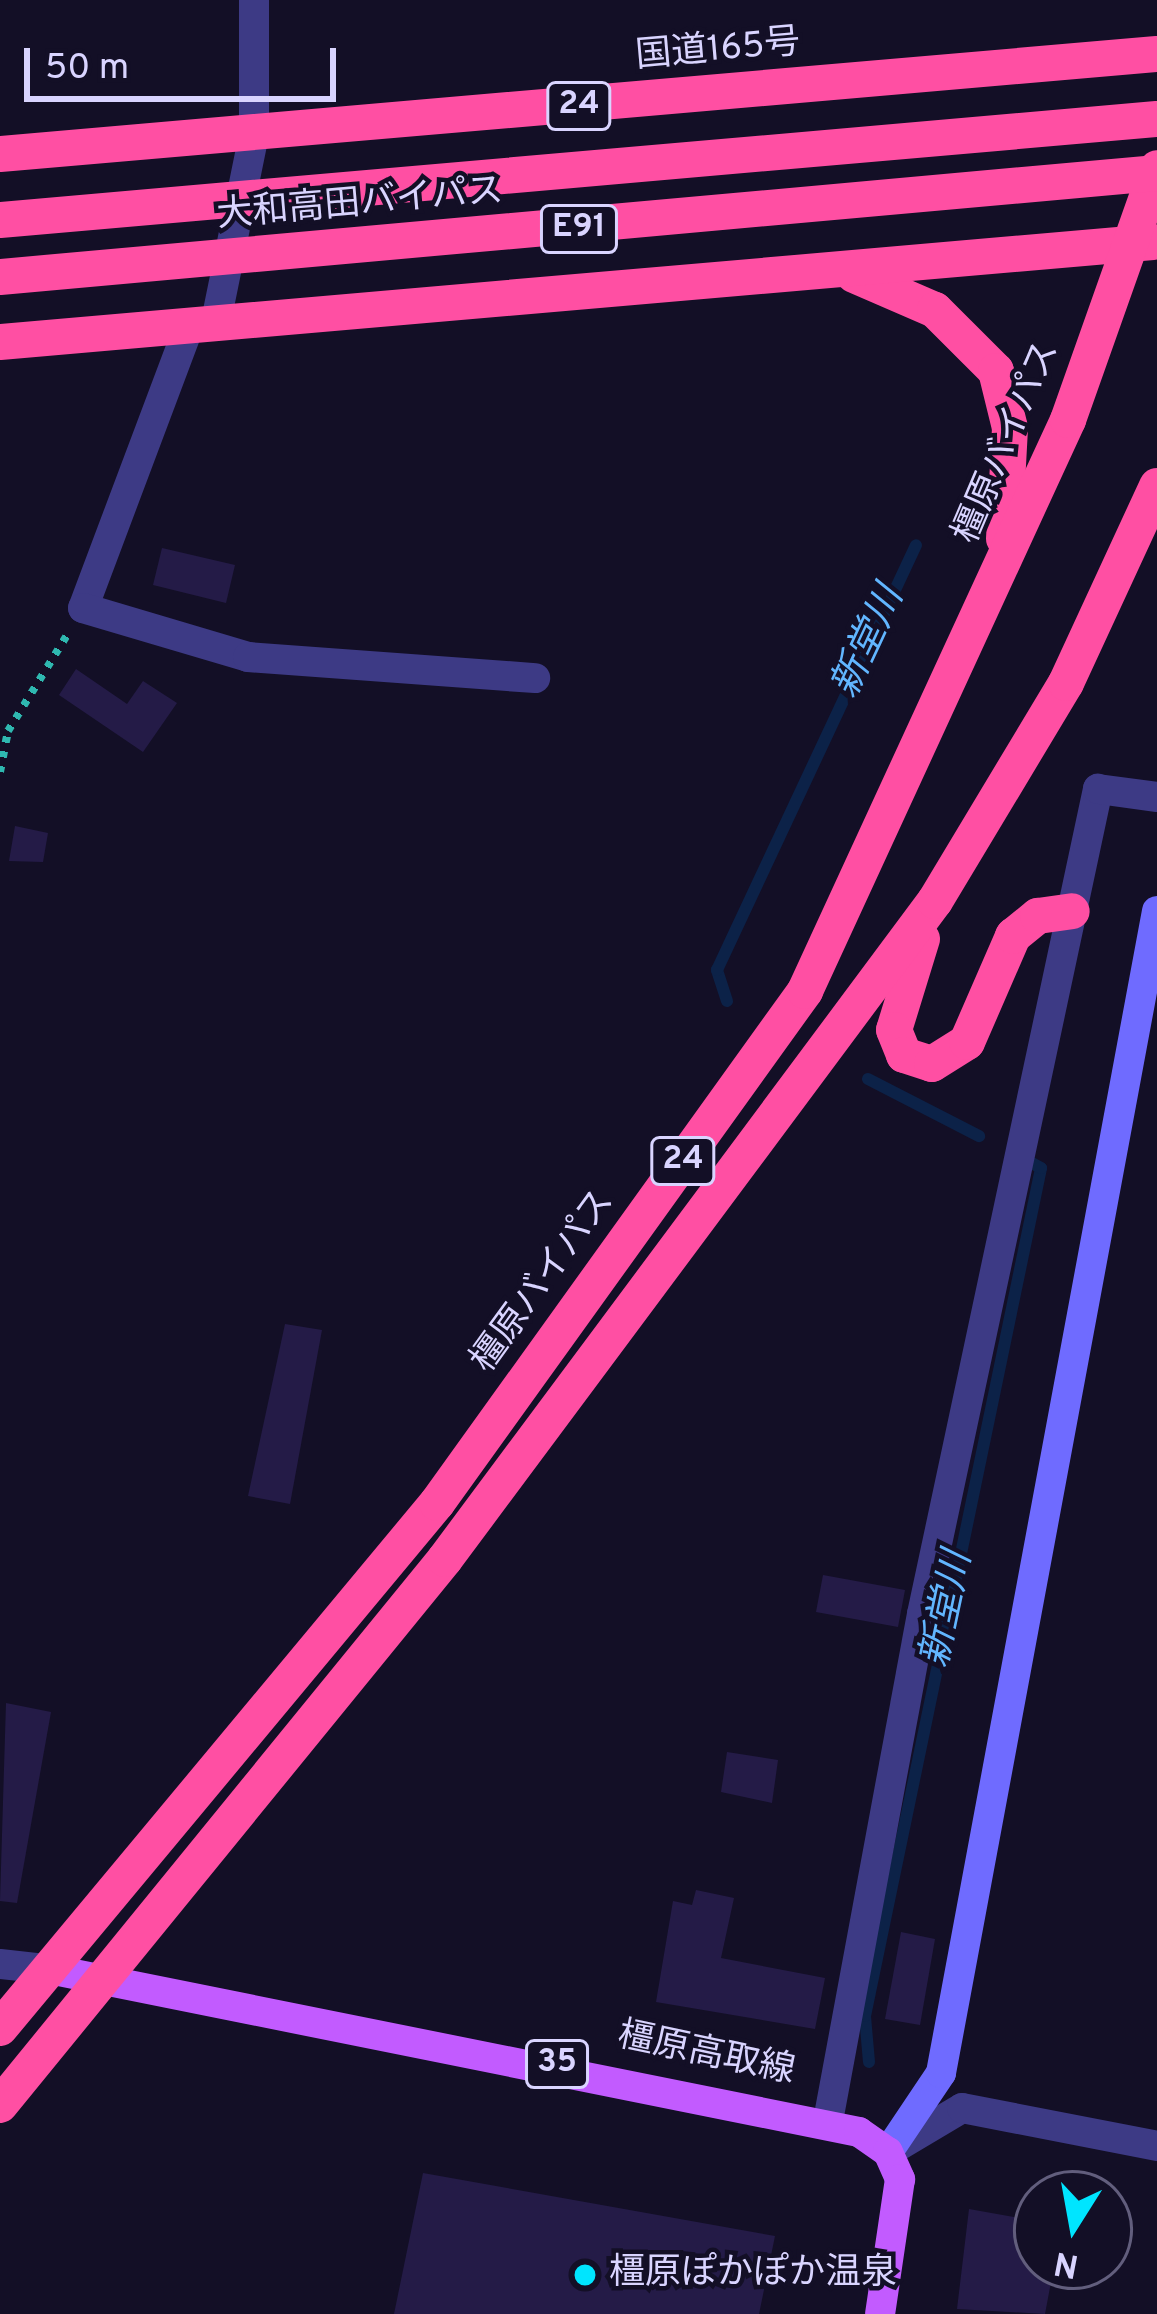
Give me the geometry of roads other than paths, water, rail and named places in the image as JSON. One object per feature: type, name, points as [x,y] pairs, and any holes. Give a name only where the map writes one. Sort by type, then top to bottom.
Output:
[{"type":"highway","name":"国道165号","points":[[0,154],[1157,54]]},
{"type":"highway","name":"大和高田バイパス","points":[[0,220],[1157,119]]},
{"type":"highway","name":"大和高田バイパス","points":[[0,277],[1157,171]]},
{"type":"highway","name":"橿原バイパス","points":[[0,2028],[54,1970],[437,1503],[805,991],[1145,243],[1157,171]]},
{"type":"highway","points":[[0,342],[1145,243]]},
{"type":"highway","points":[[836,270],[934,310],[996,371],[1010,428],[1003,561]]},
{"type":"highway","name":"24","points":[[0,2105],[108,1978],[459,1540],[935,902],[1066,683],[1157,487]]},
{"type":"highway","points":[[935,902],[895,1030],[916,1063],[958,1053],[1025,925],[1072,910]]},
{"type":"main road","name":"橿原高取線","points":[[54,1970],[828,2121],[888,2152]]},
{"type":"main road","points":[[880,2314],[900,2209],[888,2152]]},
{"type":"street","points":[[254,0],[254,135],[202,328],[83,608],[248,657],[535,678]]},
{"type":"street","points":[[828,2121],[922,1614],[1098,789],[1157,797]]},
{"type":"street","points":[[888,2152],[941,2073],[1157,910]]},
{"type":"street","points":[[0,1964],[54,1970]]},
{"type":"street","points":[[888,2152],[962,2108],[1157,2146]]},
{"type":"waterway","name":"新堂川","points":[[727,1001],[717,970],[916,545]]},
{"type":"waterway","name":"新堂川","points":[[868,1079],[979,1136]]},
{"type":"waterway","name":"新堂川","points":[[869,2062],[865,2016],[1041,1168],[1032,1163]]},
{"type":"place","name":"橿原ぽかぽか温泉","points":[[585,2275]]}]
